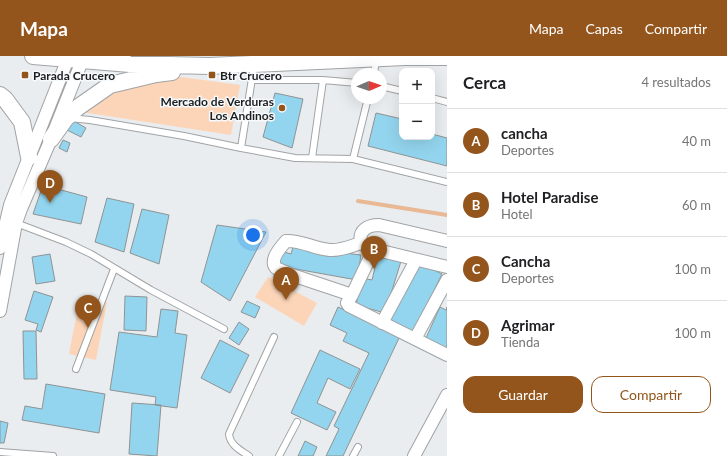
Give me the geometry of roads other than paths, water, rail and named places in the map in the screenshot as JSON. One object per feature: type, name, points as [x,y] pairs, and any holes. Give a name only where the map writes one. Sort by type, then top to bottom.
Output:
[{"type":"main road","points":[[33,56],[76,58],[130,64],[209,66],[254,64],[375,66],[405,57]]},
{"type":"main road","points":[[190,56],[312,58],[447,57]]},
{"type":"main road","points":[[51,139],[66,118],[77,108],[110,85],[156,74],[209,66]]},
{"type":"main road","points":[[0,95],[5,99],[22,122],[29,157]]},
{"type":"street","points":[[0,312],[16,223],[51,139],[76,58]]},
{"type":"street","points":[[0,248],[10,205],[29,157],[76,58]]},
{"type":"street","points":[[361,243],[360,237],[362,230],[371,225],[379,225],[447,241]]},
{"type":"street","points":[[352,295],[292,275],[276,268],[274,258],[286,240],[293,240],[328,250],[337,250],[361,243],[369,248],[447,267]]},
{"type":"street","points":[[374,249],[347,303],[349,306],[447,355]]},
{"type":"street","points":[[382,322],[416,260]]},
{"type":"street","points":[[415,339],[447,280]]},
{"type":"street","points":[[414,456],[447,395]]},
{"type":"lane","points":[[241,148],[254,64]]},
{"type":"lane","points":[[251,80],[351,82]]},
{"type":"lane","points":[[312,158],[323,80]]},
{"type":"lane","points":[[387,87],[399,90]]},
{"type":"lane","points":[[435,99],[447,102]]},
{"type":"lane","points":[[352,159],[366,104]]},
{"type":"lane","points":[[66,118],[90,120],[184,136],[295,158],[352,159],[447,182]]},
{"type":"lane","points":[[16,223],[66,242],[91,254],[151,290],[224,329]]},
{"type":"lane","points":[[76,369],[114,269]]},
{"type":"lane","points":[[249,456],[233,444],[230,440],[229,434],[274,337]]},
{"type":"lane","points":[[280,456],[297,422]]},
{"type":"lane","points":[[354,456],[358,447]]},
{"type":"lane","points":[[0,452],[53,456]]},
{"type":"waterway","points":[[358,201],[447,215]]},
{"type":"place","name":"Parada Crucero","points":[[25,75]]},
{"type":"place","name":"Btr Crucero","points":[[212,75]]},
{"type":"place","name":"Mercado de Verduras Los Andinos","points":[[282,108]]},
{"type":"place","name":"Agrimar","points":[[50,203]]},
{"type":"place","name":"Hotel Paradise","points":[[374,269]]},
{"type":"place","name":"cancha","points":[[286,300]]},
{"type":"place","name":"Cancha","points":[[88,328]]}]
